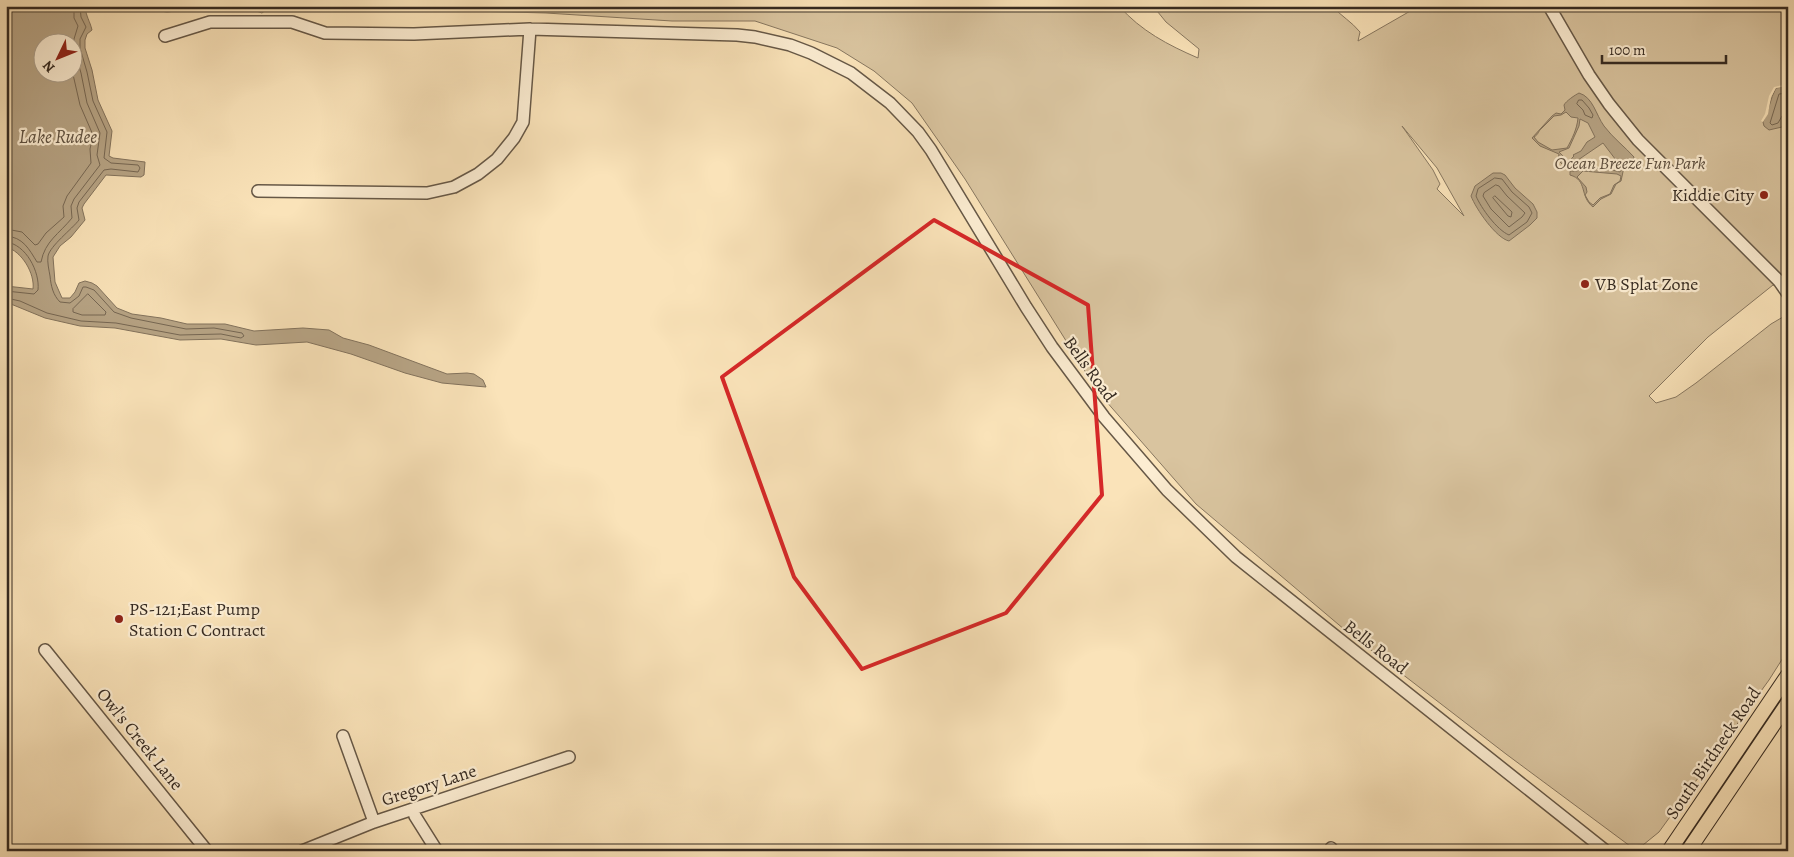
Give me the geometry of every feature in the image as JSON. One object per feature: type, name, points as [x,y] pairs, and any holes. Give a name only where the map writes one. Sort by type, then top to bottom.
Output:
[{"type":"main road","name":"South Birdneck Road","points":[[1669,851],[1788,675]]},
{"type":"main road","name":"South Birdneck Road","points":[[1688,851],[1788,703]]},
{"type":"street","points":[[1549,6],[1589,75],[1638,140],[1783,283],[1788,294]]},
{"type":"street","name":"Bells Road","points":[[165,36],[210,22],[292,22],[325,33],[414,34],[530,29],[737,35],[790,45],[851,73],[873,88],[903,115],[927,144],[1052,347],[1104,417],[1167,490],[1236,558],[1606,851]]},
{"type":"street","points":[[258,191],[427,193],[454,187],[478,174],[506,150],[523,122],[530,29]]},
{"type":"street","name":"Owl's Creek Lane","points":[[45,650],[207,851]]},
{"type":"street","points":[[343,736],[374,822]]},
{"type":"street","name":"Gregory Lane","points":[[302,851],[374,822],[569,757]]},
{"type":"street","points":[[413,809],[415,816],[437,851]]},
{"type":"highlighted area","points":[[934,220],[1088,305],[1102,495],[1006,613],[862,669],[794,577],[722,377]]},
{"type":"green space","points":[[126,6],[224,6],[167,12]]},
{"type":"green space","points":[[242,6],[271,6],[262,13]]},
{"type":"green space","name":"Ocean Breeze Fun Park","points":[[433,6],[1119,6],[1136,23],[1155,36],[1198,58],[1199,49],[1166,22],[1153,6],[1332,6],[1360,32],[1358,41],[1419,6],[1788,6],[1788,290],[1773,285],[1708,337],[1649,396],[1656,403],[1676,397],[1771,324],[1788,314],[1788,650],[1769,680],[1659,832],[1643,845],[1630,846],[1506,754],[1345,630],[1196,504],[1098,392],[965,179],[912,103],[874,71],[837,48],[755,21],[672,21],[546,13],[435,10]],"holes":[[[1402,126],[1437,168],[1464,216],[1437,189],[1440,184],[1433,170]]]},
{"type":"water","name":"Lake Rudee","points":[[6,6],[85,6],[92,30],[87,34],[85,48],[98,100],[112,131],[109,156],[145,162],[144,175],[141,177],[106,175],[84,204],[82,208],[85,220],[71,237],[60,246],[53,257],[55,282],[62,298],[70,298],[79,283],[85,281],[97,286],[117,308],[132,314],[187,324],[225,324],[254,331],[303,328],[329,330],[343,338],[369,345],[447,374],[474,374],[483,380],[486,387],[442,383],[307,342],[256,345],[221,339],[180,340],[115,328],[80,326],[45,318],[6,302],[6,286],[33,289],[30,270],[22,258],[12,249],[6,247]]},
{"type":"water","points":[[1784,87],[1788,91],[1788,118],[1782,127],[1769,130],[1764,126],[1763,122],[1772,96],[1776,88]]},
{"type":"water","points":[[1579,93],[1588,98],[1604,126],[1634,157],[1624,167],[1621,181],[1616,184],[1611,194],[1601,199],[1593,207],[1589,203],[1586,198],[1581,184],[1576,177],[1570,175],[1570,171],[1599,168],[1620,172],[1622,168],[1603,143],[1578,160],[1571,168],[1568,166],[1568,162],[1573,155],[1581,151],[1587,142],[1595,137],[1588,123],[1580,119],[1579,126],[1569,148],[1559,152],[1563,156],[1563,165],[1558,160],[1559,154],[1540,146],[1532,138],[1552,116],[1556,113],[1561,114],[1565,110],[1565,103]],"holes":[[[1566,112],[1571,117],[1578,118],[1567,148],[1552,150],[1538,142],[1534,137],[1541,129],[1554,116]],[[1583,171],[1617,174],[1621,176],[1620,181],[1614,185],[1610,194],[1600,198],[1593,205],[1585,195],[1587,192],[1586,187],[1577,177]]]},
{"type":"water","points":[[1493,173],[1505,175],[1515,188],[1533,204],[1537,212],[1537,218],[1509,241],[1498,235],[1477,208],[1471,196],[1475,186]]},
{"type":"pier","points":[[1783,85],[1788,87],[1788,91],[1784,87],[1776,88],[1771,97],[1768,114],[1763,122],[1761,121],[1774,87]]},
{"type":"place","name":"Kiddie City","points":[[1764,195]]},
{"type":"place","name":"VB Splat Zone","points":[[1585,284]]},
{"type":"place","name":"PS-121;East Pump Station C Contract","points":[[119,619]]}]
